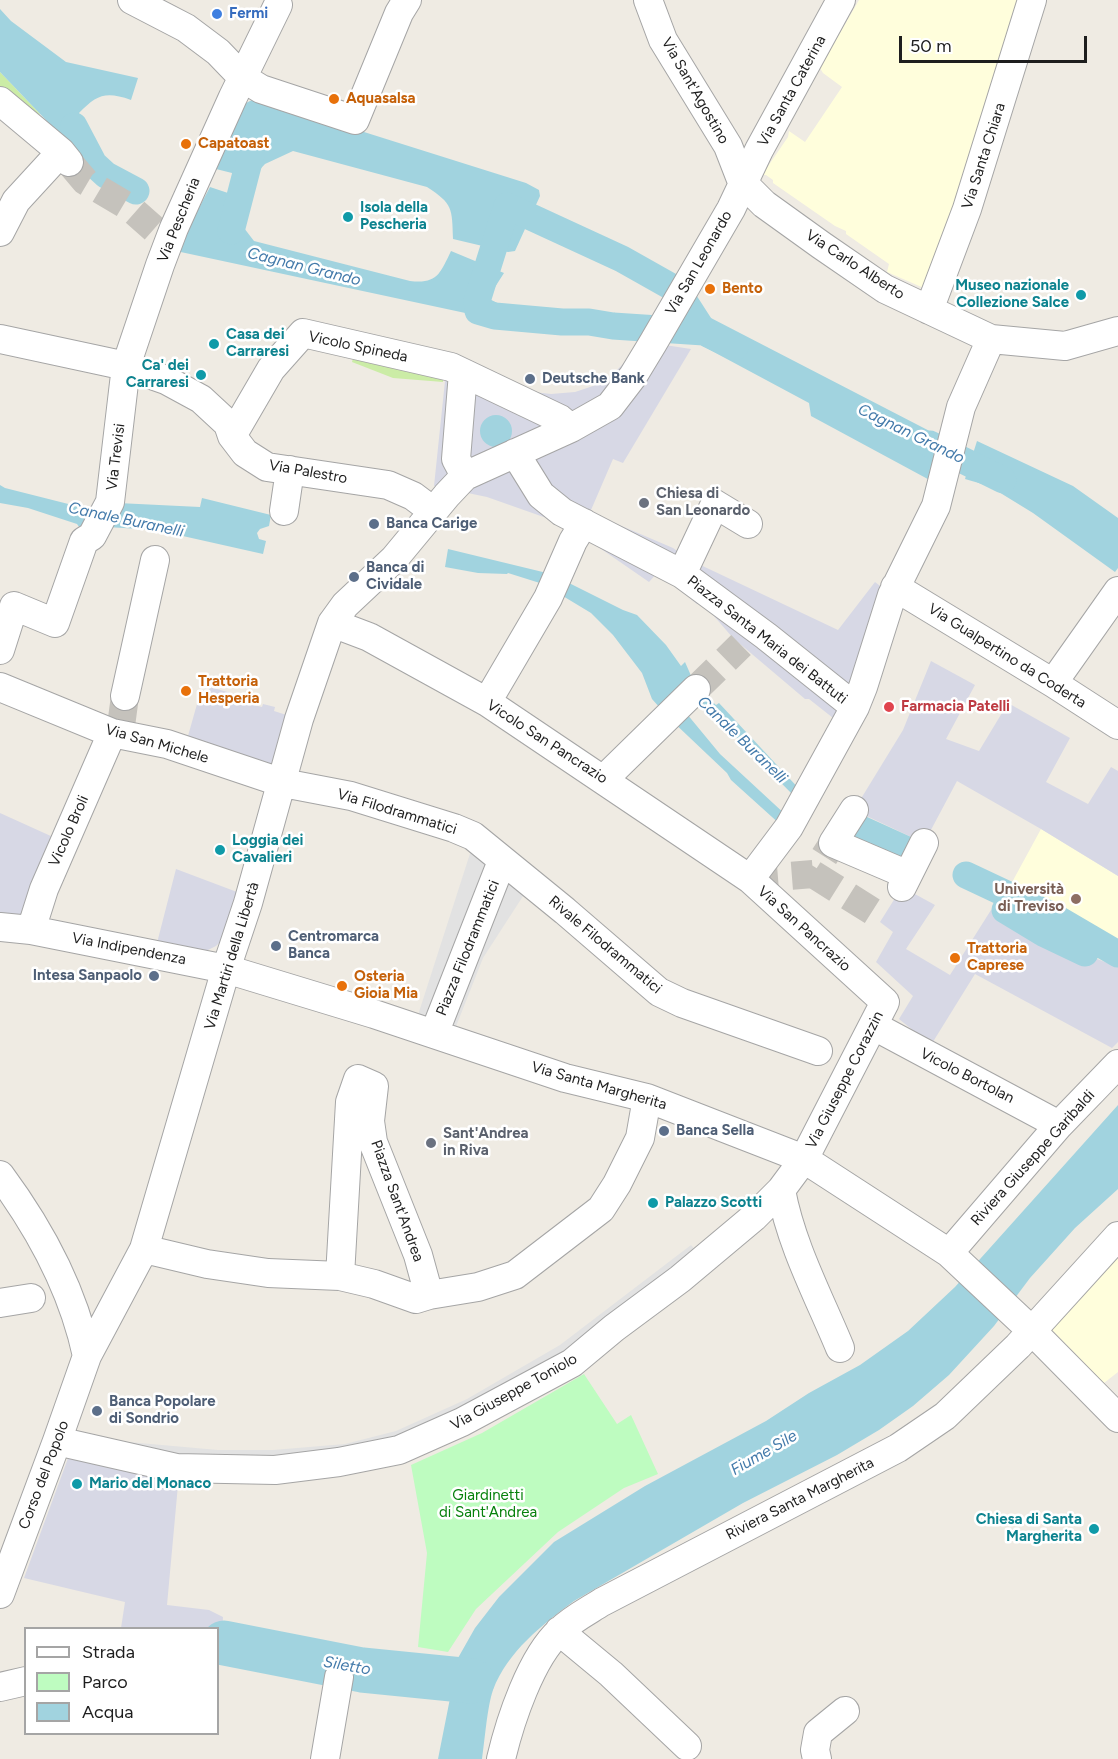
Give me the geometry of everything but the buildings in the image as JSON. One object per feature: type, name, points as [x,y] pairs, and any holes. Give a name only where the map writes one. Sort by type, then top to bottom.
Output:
[{"type":"street","points":[[132,0],[178,10],[218,52],[238,87],[261,89],[355,120],[399,13],[407,0]]},
{"type":"street","name":"Via Sant'Agostino","points":[[648,0],[663,39],[728,146],[742,182]]},
{"type":"street","name":"Via Santa Caterina","points":[[742,182],[842,0]]},
{"type":"street","name":"Via Santa Chiara","points":[[929,310],[967,210],[1032,0]]},
{"type":"street","name":"Via Pescheria","points":[[126,366],[166,232],[278,5]]},
{"type":"street","points":[[0,101],[65,157],[16,201],[0,232]]},
{"type":"street","name":"Via San Leonardo","points":[[465,476],[571,428],[610,406],[633,376],[686,288],[731,209],[742,182]]},
{"type":"street","name":"Via Carlo Alberto","points":[[742,182],[764,204],[885,289],[991,339],[1065,346],[1118,331]]},
{"type":"street","name":"Vicolo Spineda","points":[[232,436],[271,369],[303,333],[451,367],[560,419],[571,428]]},
{"type":"street","name":"Via Palestro","points":[[0,339],[126,366],[166,380],[201,399],[228,424],[232,436],[244,453],[267,467],[388,485],[413,496],[433,511]]},
{"type":"street","name":"Piazza Santa Maria dei Battuti","points":[[515,453],[541,495],[562,512],[682,574],[766,636],[849,717],[863,687],[895,587],[936,507],[961,407],[991,339]]},
{"type":"street","name":"Via Trevisi","points":[[0,650],[14,606],[55,623],[84,541],[92,536],[110,502],[126,366]]},
{"type":"street","points":[[463,374],[456,459],[465,476]]},
{"type":"street","points":[[284,511],[290,471]]},
{"type":"street","name":"Via Martiri della Libertà","points":[[87,1356],[144,1249],[283,783],[298,719],[333,623],[345,605],[394,559],[465,476]]},
{"type":"street","points":[[682,574],[715,504],[748,524]]},
{"type":"street","points":[[487,702],[551,590],[573,541],[584,523]]},
{"type":"street","points":[[125,696],[155,560]]},
{"type":"street","name":"Via Gualpertino da Coderta","points":[[895,587],[1118,725]]},
{"type":"street","points":[[1053,683],[1118,591]]},
{"type":"street","name":"Vicolo San Pancrazio","points":[[333,623],[369,637],[487,702],[750,879]]},
{"type":"street","name":"Via San Michele","points":[[0,687],[118,732],[167,744],[283,783]]},
{"type":"street","points":[[604,779],[696,689]]},
{"type":"street","name":"Via San Pancrazio","points":[[849,717],[789,827],[750,879],[880,1014]]},
{"type":"street","name":"Vicolo Broli","points":[[32,930],[44,889],[118,732]]},
{"type":"street","name":"Via Filodrammatici","points":[[283,783],[351,796],[454,828],[473,836],[502,861]]},
{"type":"street","points":[[854,810],[833,843],[905,881],[924,843]]},
{"type":"street","name":"Rivale Filodrammatici","points":[[502,861],[658,992],[682,1003],[818,1051]]},
{"type":"street","name":"Piazza Filodrammatici","points":[[434,1034],[502,861]]},
{"type":"street","name":"Via Indipendenza","points":[[0,927],[32,930],[226,969]]},
{"type":"street","name":"Via Santa Margherita","points":[[226,969],[565,1078],[647,1098],[804,1158],[956,1260],[1118,1418]]},
{"type":"street","name":"Vicolo Bortolan","points":[[880,1014],[1059,1125]]},
{"type":"street","name":"Via Giuseppe Corazzin","points":[[804,1158],[880,1014]]},
{"type":"street","name":"Riviera Giuseppe Garibaldi","points":[[956,1260],[1059,1125],[1118,1064]]},
{"type":"street","name":"Piazza Sant'Andrea","points":[[340,1276],[350,1102],[358,1079],[374,1086],[370,1121],[373,1142],[418,1255],[429,1294]]},
{"type":"street","points":[[144,1249],[207,1264],[268,1273],[340,1276],[374,1284],[417,1299],[429,1294],[478,1287],[515,1275],[601,1209],[617,1184],[640,1138],[647,1098]]},
{"type":"street","name":"Via Giuseppe Toniolo","points":[[57,1442],[176,1467],[275,1470],[339,1462],[399,1450],[462,1422],[572,1363],[614,1328],[680,1279],[753,1217],[781,1190],[804,1158]]},
{"type":"street","points":[[0,1175],[40,1234],[56,1267],[46,1296]]},
{"type":"street","points":[[781,1190],[785,1213],[796,1244],[840,1348]]},
{"type":"street","name":"Riviera Santa Margherita","points":[[501,1759],[505,1740],[537,1660],[559,1631],[602,1602],[898,1449],[945,1416],[990,1374],[1021,1321],[1118,1236]]},
{"type":"street","points":[[0,1303],[46,1296]]},
{"type":"street","points":[[46,1296],[83,1338],[87,1356]]},
{"type":"street","name":"Corso del Popolo","points":[[0,1594],[11,1528],[57,1442],[87,1356]]},
{"type":"street","points":[[559,1631],[610,1674],[687,1746]]},
{"type":"street","points":[[325,1759],[339,1677]]},
{"type":"street","points":[[0,1687],[24,1681]]},
{"type":"street","points":[[817,1759],[815,1750],[818,1732],[845,1711]]},
{"type":"shaded area","points":[[859,0],[1024,0],[1004,65],[997,63],[953,208],[933,292],[887,272],[889,264],[846,234],[846,231],[835,226],[773,183],[773,180],[766,175],[762,175],[788,137],[789,131],[805,142],[842,87],[823,73],[820,68]]},
{"type":"shaded area","points":[[645,342],[691,349],[623,463],[613,459],[591,510],[596,515],[673,548],[690,560],[838,630],[875,582],[901,602],[847,729],[809,699],[805,699],[733,638],[701,601],[697,604],[658,572],[649,582],[581,535],[555,521],[487,497],[434,486],[445,381],[474,369],[534,392],[551,394],[575,392],[605,382]]},
{"type":"shaded area","points":[[931,661],[975,685],[946,739],[979,751],[1008,703],[1070,738],[1046,782],[1088,804],[1111,767],[1118,771],[1118,876],[957,781],[924,843],[854,810],[903,730]]},
{"type":"shaded area","points":[[210,687],[255,700],[254,705],[262,707],[263,704],[275,707],[274,711],[299,719],[283,783],[184,750],[201,690],[208,692]]},
{"type":"shaded area","points":[[0,813],[64,842],[31,930],[0,927]]},
{"type":"shaded area","name":"Università di Treviso","points":[[1041,829],[1118,876],[1118,944],[1010,886]]},
{"type":"shaded area","points":[[476,835],[536,876],[483,958],[455,1029],[418,1015]]},
{"type":"shaded area","points":[[176,869],[237,892],[223,939],[208,950],[199,951],[157,943]]},
{"type":"shaded area","points":[[902,887],[935,905],[906,949],[950,975],[991,910],[1045,939],[1118,967],[1118,1042],[1112,1048],[975,974],[931,1045],[899,1019],[913,996],[876,962],[893,932],[880,922]]},
{"type":"shaded area","points":[[691,1245],[700,1255],[568,1357],[401,1446],[216,1465],[106,1440],[218,1450],[273,1450],[345,1444],[396,1431],[467,1399],[560,1345]]},
{"type":"shaded area","points":[[1118,1251],[1118,1372],[1104,1383],[1051,1329]]},
{"type":"shaded area","points":[[71,1450],[179,1474],[167,1605],[209,1610],[223,1617],[221,1653],[219,1652],[219,1627],[121,1627],[125,1602],[24,1578]]},
{"type":"green space","points":[[0,72],[40,114],[34,120],[0,91]]},
{"type":"green space","points":[[354,355],[443,375],[443,382],[393,378],[352,362]]},
{"type":"green space","name":"Giardinetti di Sant'Andrea","points":[[584,1374],[617,1424],[631,1415],[658,1474],[624,1488],[558,1532],[476,1609],[448,1652],[418,1647],[427,1553],[411,1465],[482,1433]]},
{"type":"water","points":[[0,9],[11,21],[66,62],[138,78],[131,100],[108,95],[102,96],[79,113],[96,156],[87,163],[0,72]]},
{"type":"water","points":[[256,98],[526,183],[539,190],[540,196],[515,251],[508,252],[453,239],[449,208],[442,198],[427,187],[293,151],[265,164],[252,178],[216,169],[242,105]]},
{"type":"water","points":[[210,187],[249,200],[244,228],[254,241],[419,282],[436,276],[451,251],[504,273],[488,298],[516,314],[512,323],[176,251]]},
{"type":"water","points":[[709,317],[945,439],[937,484],[811,416],[809,403],[697,343]]},
{"type":"water","points":[[496,415],[507,420],[512,431],[507,442],[496,447],[485,442],[480,431],[485,420]]},
{"type":"water","points":[[977,441],[1073,486],[1118,518],[1118,568],[1115,572],[1033,513],[989,486],[965,479]]},
{"type":"water","points":[[0,485],[100,512],[82,531],[77,524],[28,508],[0,503]]},
{"type":"water","points":[[202,498],[271,515],[269,526],[260,529],[257,533],[259,539],[266,541],[263,554],[156,530],[107,527],[118,503],[200,507]]},
{"type":"water","points":[[448,549],[551,574],[637,615],[666,645],[681,666],[685,662],[696,687],[716,705],[719,703],[803,793],[799,801],[695,696],[682,708],[720,754],[787,816],[782,826],[731,780],[727,773],[669,718],[652,699],[642,673],[613,635],[591,613],[543,584],[508,573],[478,573],[445,567]]},
{"type":"water","name":"Fiume Sile","points":[[1118,1105],[1118,1189],[1075,1228],[1030,1278],[994,1326],[949,1375],[913,1406],[879,1430],[837,1455],[743,1503],[574,1601],[527,1640],[499,1676],[489,1706],[482,1759],[438,1759],[458,1658],[475,1628],[499,1597],[554,1542],[645,1486],[766,1421],[809,1393],[860,1365],[908,1331],[955,1287]]},
{"type":"waterway","points":[[74,126],[94,164],[106,175],[136,191]]},
{"type":"waterway","name":"Cagnan Grando","points":[[231,231],[251,154]]},
{"type":"waterway","name":"Cagnan Grando","points":[[507,206],[622,259],[677,290],[704,332]]},
{"type":"waterway","name":"Cagnan Grando","points":[[477,301],[504,215]]},
{"type":"waterway","name":"Cagnan Grando","points":[[478,311],[495,316],[704,332],[735,347]]},
{"type":"waterway","name":"Cagnan Grando","points":[[930,444],[1003,480]]},
{"type":"waterway","name":"Canale Buranelli","points":[[850,824],[916,854]]},
{"type":"waterway","points":[[966,875],[1051,915],[1118,954]]},
{"type":"waterway","points":[[1005,910],[1043,933],[1085,953]]},
{"type":"waterway","name":"Siletto","points":[[224,1643],[362,1670],[472,1681]]},
{"type":"tunnel","points":[[69,162],[85,181],[129,207],[154,229]]},
{"type":"tunnel","points":[[696,689],[741,645]]},
{"type":"tunnel","points":[[121,726],[125,696]]},
{"type":"tunnel","points":[[750,879],[813,874],[833,843]]},
{"type":"tunnel","points":[[813,874],[883,918]]},
{"type":"place","name":"Fermi","points":[[217,14]]},
{"type":"place","name":"Aquasalsa","points":[[334,99]]},
{"type":"place","name":"Capatoast","points":[[186,144]]},
{"type":"place","name":"Isola della Pescheria","points":[[348,217]]},
{"type":"place","name":"Bento","points":[[710,289]]},
{"type":"place","name":"Museo nazionale Collezione Salce","points":[[1081,295]]},
{"type":"place","name":"Casa dei Carraresi","points":[[214,344]]},
{"type":"place","name":"Ca' dei Carraresi","points":[[201,375]]},
{"type":"place","name":"Deutsche Bank","points":[[530,379]]},
{"type":"place","name":"Chiesa di San Leonardo","points":[[644,503]]},
{"type":"place","name":"Banca Carige","points":[[374,524]]},
{"type":"place","name":"Banca di Cividale","points":[[354,577]]},
{"type":"place","name":"Trattoria Hesperia","points":[[186,691]]},
{"type":"place","name":"Farmacia Patelli","points":[[889,707]]},
{"type":"place","name":"Loggia dei Cavalieri","points":[[220,850]]},
{"type":"place","name":"Università di Treviso","points":[[1076,899]]},
{"type":"place","name":"Centromarca Banca","points":[[276,946]]},
{"type":"place","name":"Trattoria Caprese","points":[[955,958]]},
{"type":"place","name":"Intesa Sanpaolo","points":[[154,976]]},
{"type":"place","name":"Osteria Gioia Mia","points":[[342,986]]},
{"type":"place","name":"Banca Sella","points":[[664,1131]]},
{"type":"place","name":"Sant'Andrea in Riva","points":[[431,1143]]},
{"type":"place","name":"Palazzo Scotti","points":[[653,1203]]},
{"type":"place","name":"Banca Popolare di Sondrio","points":[[97,1411]]},
{"type":"place","name":"Mario del Monaco","points":[[77,1484]]},
{"type":"place","name":"Chiesa di Santa Margherita","points":[[1094,1529]]}]
